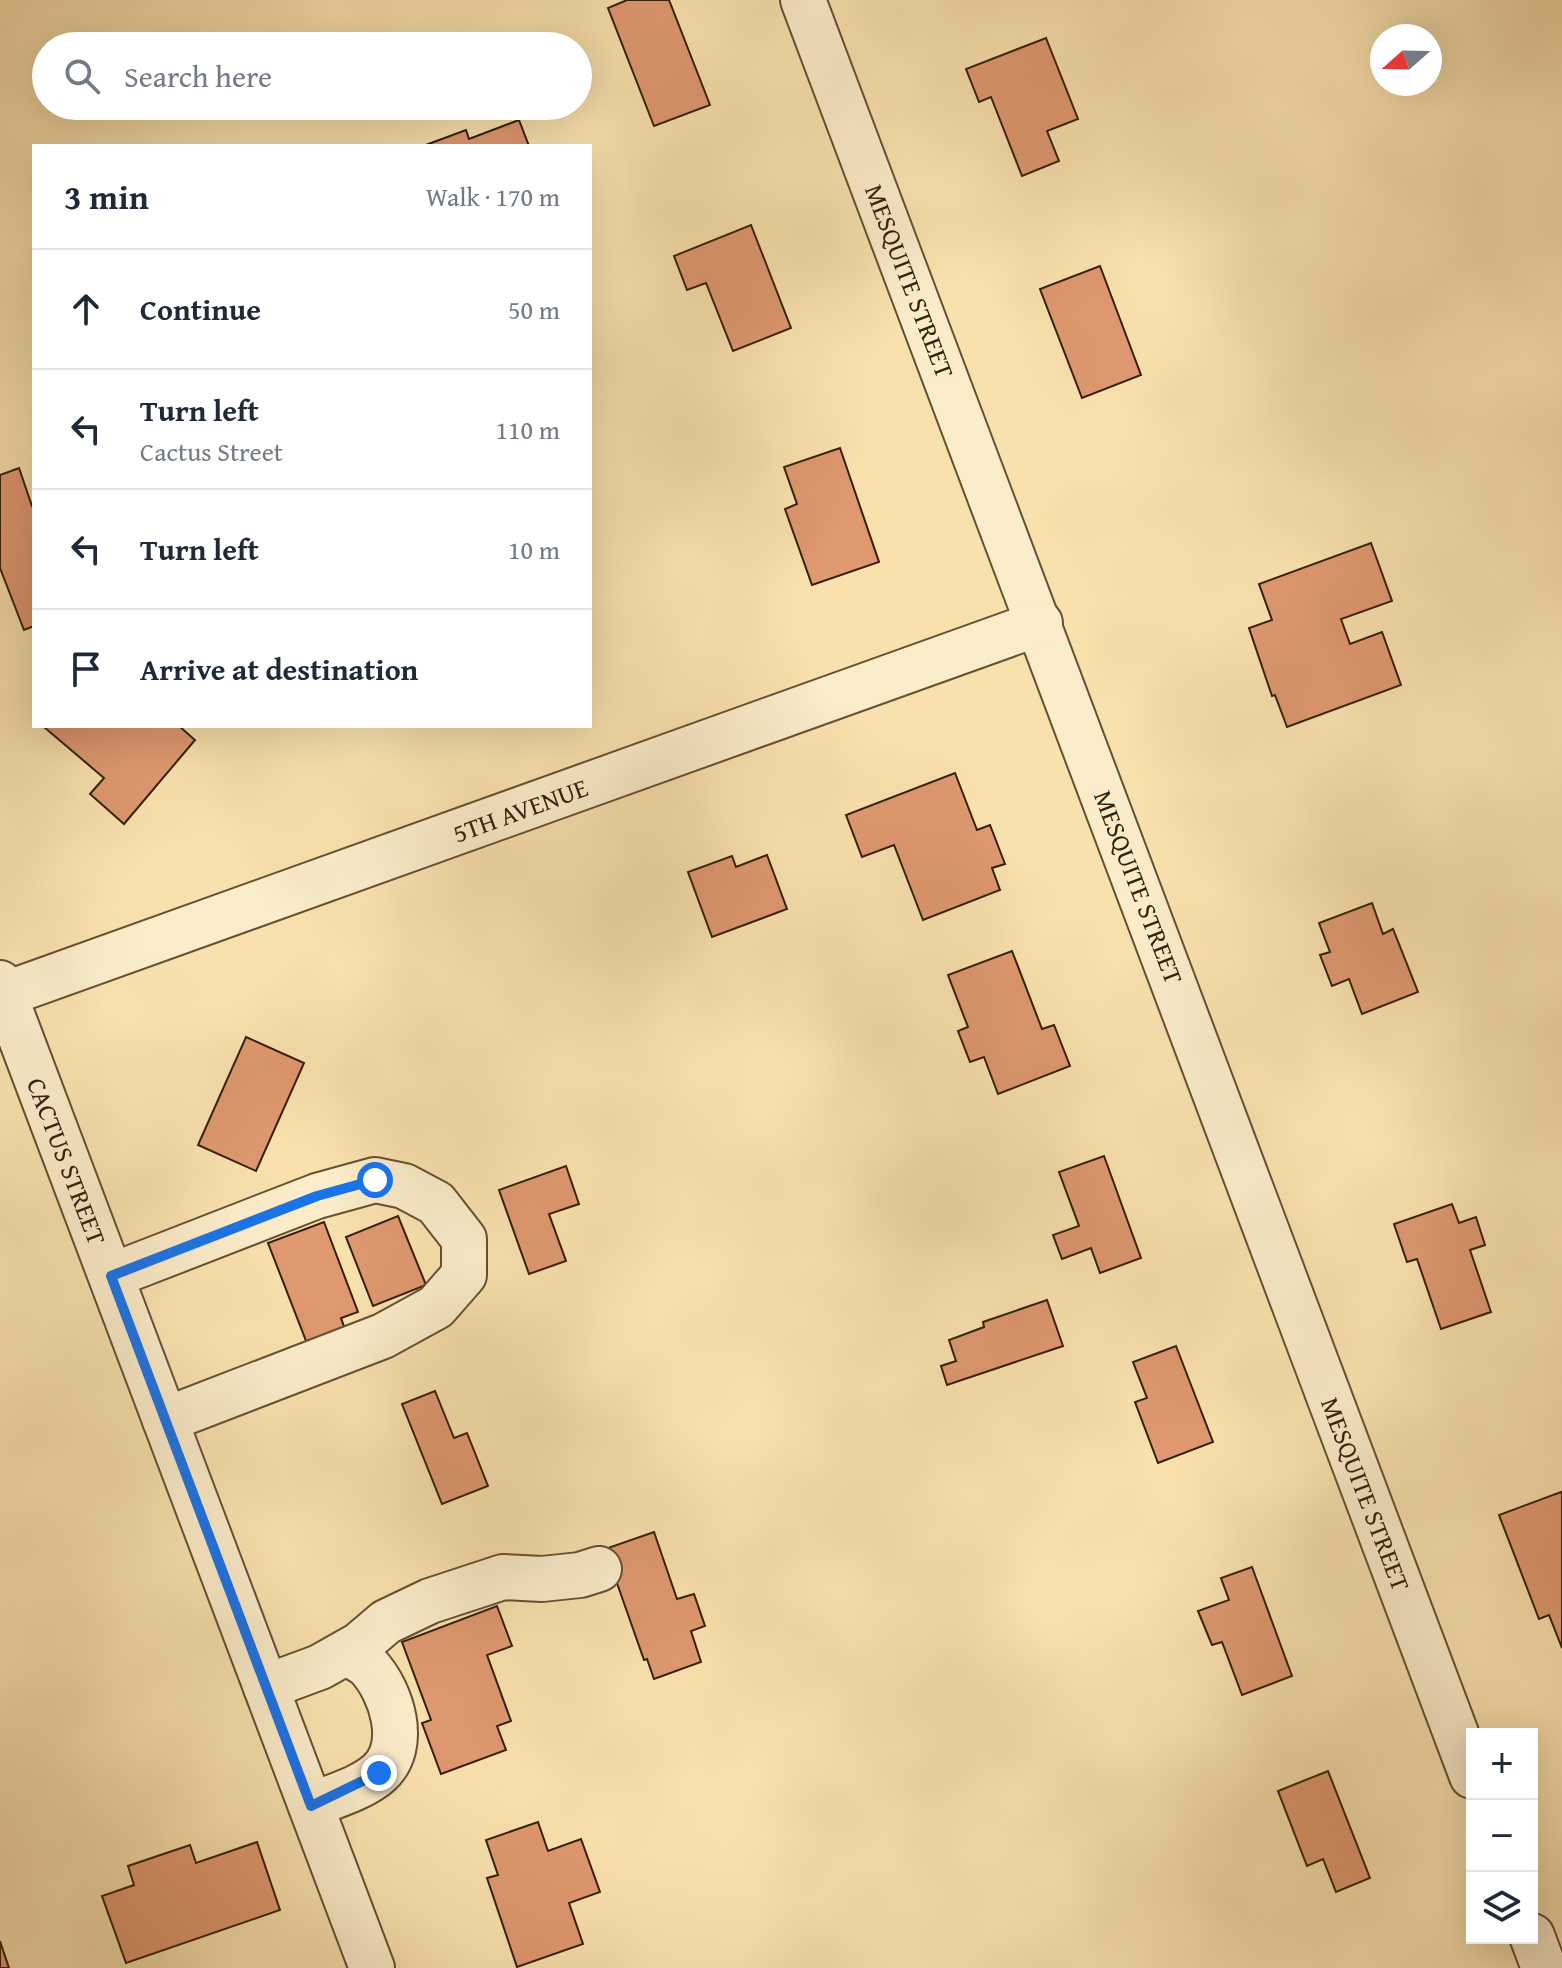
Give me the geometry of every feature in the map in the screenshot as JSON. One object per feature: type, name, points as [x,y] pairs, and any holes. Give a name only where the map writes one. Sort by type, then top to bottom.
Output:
[{"type":"street","name":"MESQUITE STREET","points":[[803,0],[1466,1760]]},
{"type":"street","name":"5TH AVENUE","points":[[1,991],[1040,623]]},
{"type":"street","name":"CACTUS STREET","points":[[1,991],[372,1968]]},
{"type":"street","points":[[111,1276],[317,1196],[375,1180],[404,1186],[436,1203],[464,1239],[464,1275],[436,1307],[383,1336],[165,1420]]},
{"type":"street","points":[[266,1687],[320,1667],[347,1653],[386,1622],[430,1601],[503,1577],[542,1579],[580,1575],[599,1569]]},
{"type":"street","points":[[311,1806],[379,1773],[394,1753],[396,1731],[384,1688],[366,1665],[347,1653]]},
{"type":"street","points":[[1535,1944],[1544,1968]]},
{"type":"building","points":[[627,0],[669,0],[710,105],[654,126],[608,8]]},
{"type":"building","points":[[1046,38],[1078,119],[1047,131],[1059,161],[1022,176],[991,97],[979,102],[966,69]]},
{"type":"building","points":[[519,120],[528,144],[428,144],[466,130],[469,139]]},
{"type":"building","points":[[751,225],[791,328],[733,351],[706,283],[687,290],[674,256]]},
{"type":"building","points":[[1100,266],[1141,375],[1082,398],[1040,289]]},
{"type":"building","points":[[840,448],[879,562],[812,585],[785,509],[797,504],[784,467]]},
{"type":"building","points":[[19,468],[32,506],[32,627],[24,630],[0,568],[0,475]]},
{"type":"building","points":[[1371,543],[1392,601],[1341,619],[1350,644],[1382,632],[1401,685],[1287,727],[1275,695],[1272,696],[1249,628],[1272,620],[1259,584]]},
{"type":"building","points":[[45,728],[181,728],[195,740],[124,824],[90,794],[104,778]]},
{"type":"building","points":[[955,773],[977,830],[990,825],[1005,864],[992,868],[1000,890],[923,920],[894,845],[862,857],[846,815]]},
{"type":"building","points":[[767,855],[787,909],[712,937],[688,872],[732,856],[736,867]]},
{"type":"building","points":[[1372,903],[1383,934],[1393,929],[1418,992],[1362,1014],[1349,979],[1332,986],[1320,955],[1330,952],[1319,923]]},
{"type":"building","points":[[1012,951],[1042,1029],[1054,1025],[1070,1066],[998,1094],[984,1057],[970,1062],[958,1031],[968,1027],[948,975]]},
{"type":"building","points":[[246,1037],[304,1063],[256,1171],[198,1145]]},
{"type":"building","points":[[1104,1156],[1141,1258],[1100,1273],[1091,1248],[1062,1259],[1053,1235],[1079,1226],[1059,1172]]},
{"type":"building","points":[[566,1166],[579,1204],[549,1214],[566,1261],[529,1274],[499,1190]]},
{"type":"building","points":[[1452,1204],[1459,1223],[1476,1217],[1485,1245],[1470,1250],[1491,1312],[1441,1329],[1417,1259],[1407,1262],[1394,1224]]},
{"type":"building","points":[[398,1216],[426,1285],[373,1306],[346,1237]]},
{"type":"building","points":[[324,1222],[358,1312],[341,1318],[346,1332],[308,1346],[268,1243]]},
{"type":"building","points":[[1047,1300],[1063,1346],[947,1385],[941,1366],[956,1361],[949,1340],[984,1327],[983,1322]]},
{"type":"building","points":[[1176,1346],[1213,1442],[1158,1463],[1135,1402],[1147,1398],[1133,1362]]},
{"type":"building","points":[[435,1391],[454,1438],[467,1433],[488,1486],[442,1504],[402,1404]]},
{"type":"building","points":[[1561,1492],[1562,1648],[1549,1615],[1539,1619],[1499,1515]]},
{"type":"building","points":[[654,1532],[677,1599],[694,1594],[705,1626],[691,1631],[701,1662],[654,1679],[647,1659],[644,1660],[605,1549]]},
{"type":"building","points":[[1252,1567],[1292,1676],[1242,1695],[1222,1642],[1212,1645],[1198,1611],[1229,1600],[1221,1578]]},
{"type":"building","points":[[497,1606],[512,1646],[487,1655],[511,1721],[497,1726],[506,1750],[441,1774],[422,1723],[431,1720],[402,1642]]},
{"type":"building","points":[[1328,1771],[1370,1878],[1336,1892],[1323,1859],[1307,1866],[1278,1791]]},
{"type":"building","points":[[538,1822],[548,1851],[581,1839],[600,1892],[569,1903],[583,1944],[517,1967],[487,1878],[498,1875],[486,1840]]},
{"type":"building","points":[[257,1842],[280,1910],[126,1963],[102,1896],[134,1885],[128,1866],[190,1845],[196,1863]]},
{"type":"building","points":[[0,1941],[9,1968],[0,1968]]},
{"type":"route","points":[[375,1180],[317,1196],[111,1276],[311,1806],[379,1773]]}]
